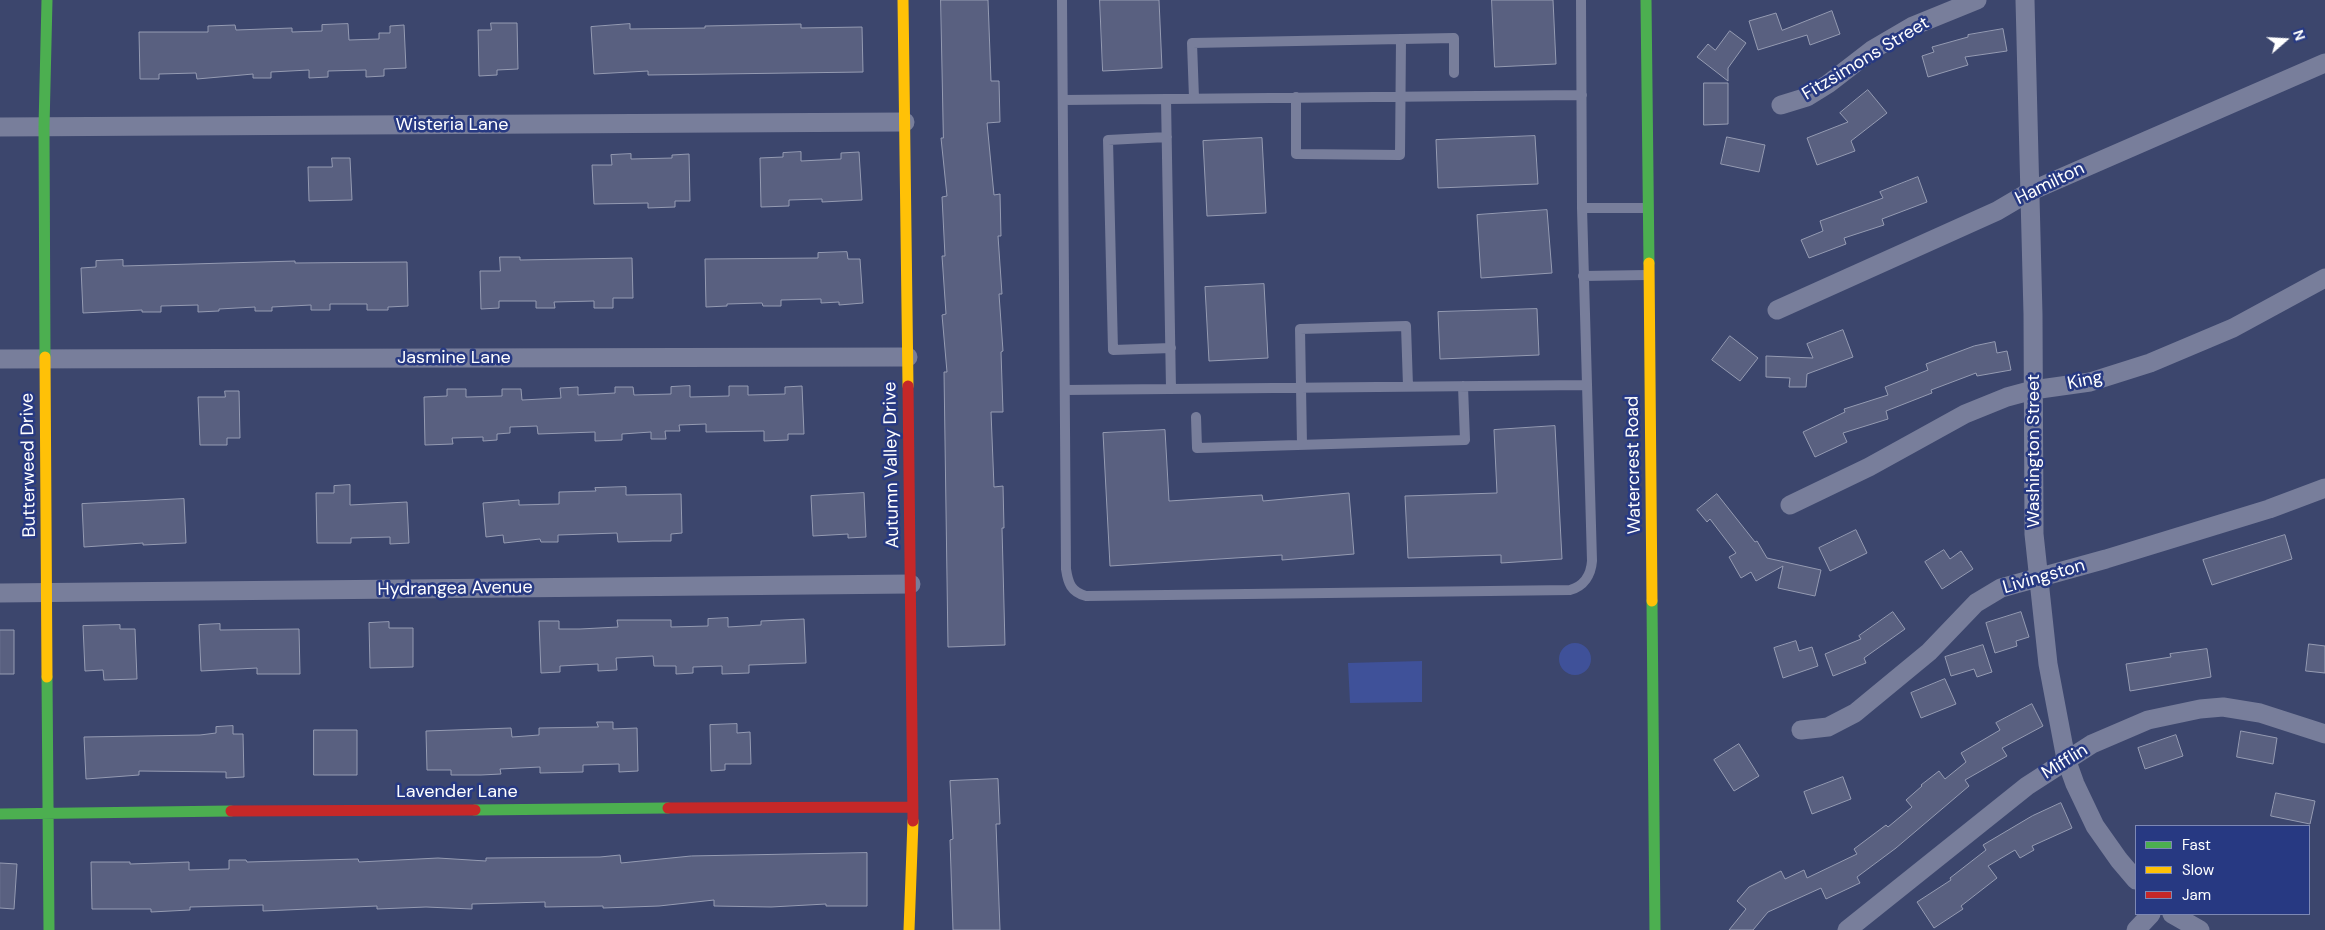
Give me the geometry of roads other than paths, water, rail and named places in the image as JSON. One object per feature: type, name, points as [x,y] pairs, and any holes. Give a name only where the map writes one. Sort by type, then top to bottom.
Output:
[{"type":"street","name":"Butterweed Drive","points":[[46,0],[44,127],[49,930]]},
{"type":"street","name":"Autumn Valley Drive","points":[[904,0],[913,807],[909,930]]},
{"type":"street","name":"Watercrest Road","points":[[1646,0],[1655,930]]},
{"type":"street","name":"Fitzsimons Street","points":[[1781,105],[1807,97],[1828,84],[1872,50],[1914,26],[1977,0]]},
{"type":"street","name":"Washington Street","points":[[2025,0],[2031,191],[2033,486],[2038,577],[2048,664],[2066,760],[2095,826],[2135,879]]},
{"type":"street","name":"Hamilton","points":[[1777,310],[1997,211],[2031,191],[2325,63]]},
{"type":"street","name":"Wisteria Lane","points":[[0,127],[905,122]]},
{"type":"street","name":"King","points":[[1790,505],[1869,467],[1965,414],[2007,397],[2033,390],[2090,382],[2150,363],[2233,328],[2325,278]]},
{"type":"street","name":"Jasmine Lane","points":[[0,359],[908,357]]},
{"type":"street","name":"Livingston","points":[[1801,730],[1828,728],[1855,713],[1929,652],[1976,603],[2001,588],[2106,559],[2269,509],[2325,488]]},
{"type":"street","name":"Hydrangea Avenue","points":[[0,593],[911,584]]},
{"type":"street","name":"Mifflin","points":[[1847,930],[2027,786],[2092,744],[2148,720],[2200,709],[2223,707],[2260,713],[2325,734]]},
{"type":"street","name":"Lavender Lane","points":[[0,814],[49,812],[913,807]]},
{"type":"street","points":[[2136,930],[2150,915]]},
{"type":"street","points":[[2174,915],[2200,930]]},
{"type":"lane","points":[[1062,0],[1066,569],[1071,588],[1078,594],[1086,596],[1570,590],[1578,588],[1589,575],[1592,561],[1583,276],[1581,0]]},
{"type":"lane","points":[[1194,98],[1192,43],[1454,38],[1454,72]]},
{"type":"lane","points":[[1296,98],[1296,154],[1400,155],[1401,39]]},
{"type":"lane","points":[[1063,100],[1582,95]]},
{"type":"lane","points":[[1166,99],[1171,388]]},
{"type":"lane","points":[[1167,137],[1108,140],[1108,149],[1113,350],[1171,348]]},
{"type":"lane","points":[[1582,208],[1648,208]]},
{"type":"lane","points":[[1583,276],[1649,275]]},
{"type":"lane","points":[[1302,445],[1300,329],[1406,326],[1408,386]]},
{"type":"lane","points":[[1065,390],[1586,384]]},
{"type":"lane","points":[[1196,417],[1196,448],[1465,440],[1463,386]]}]
